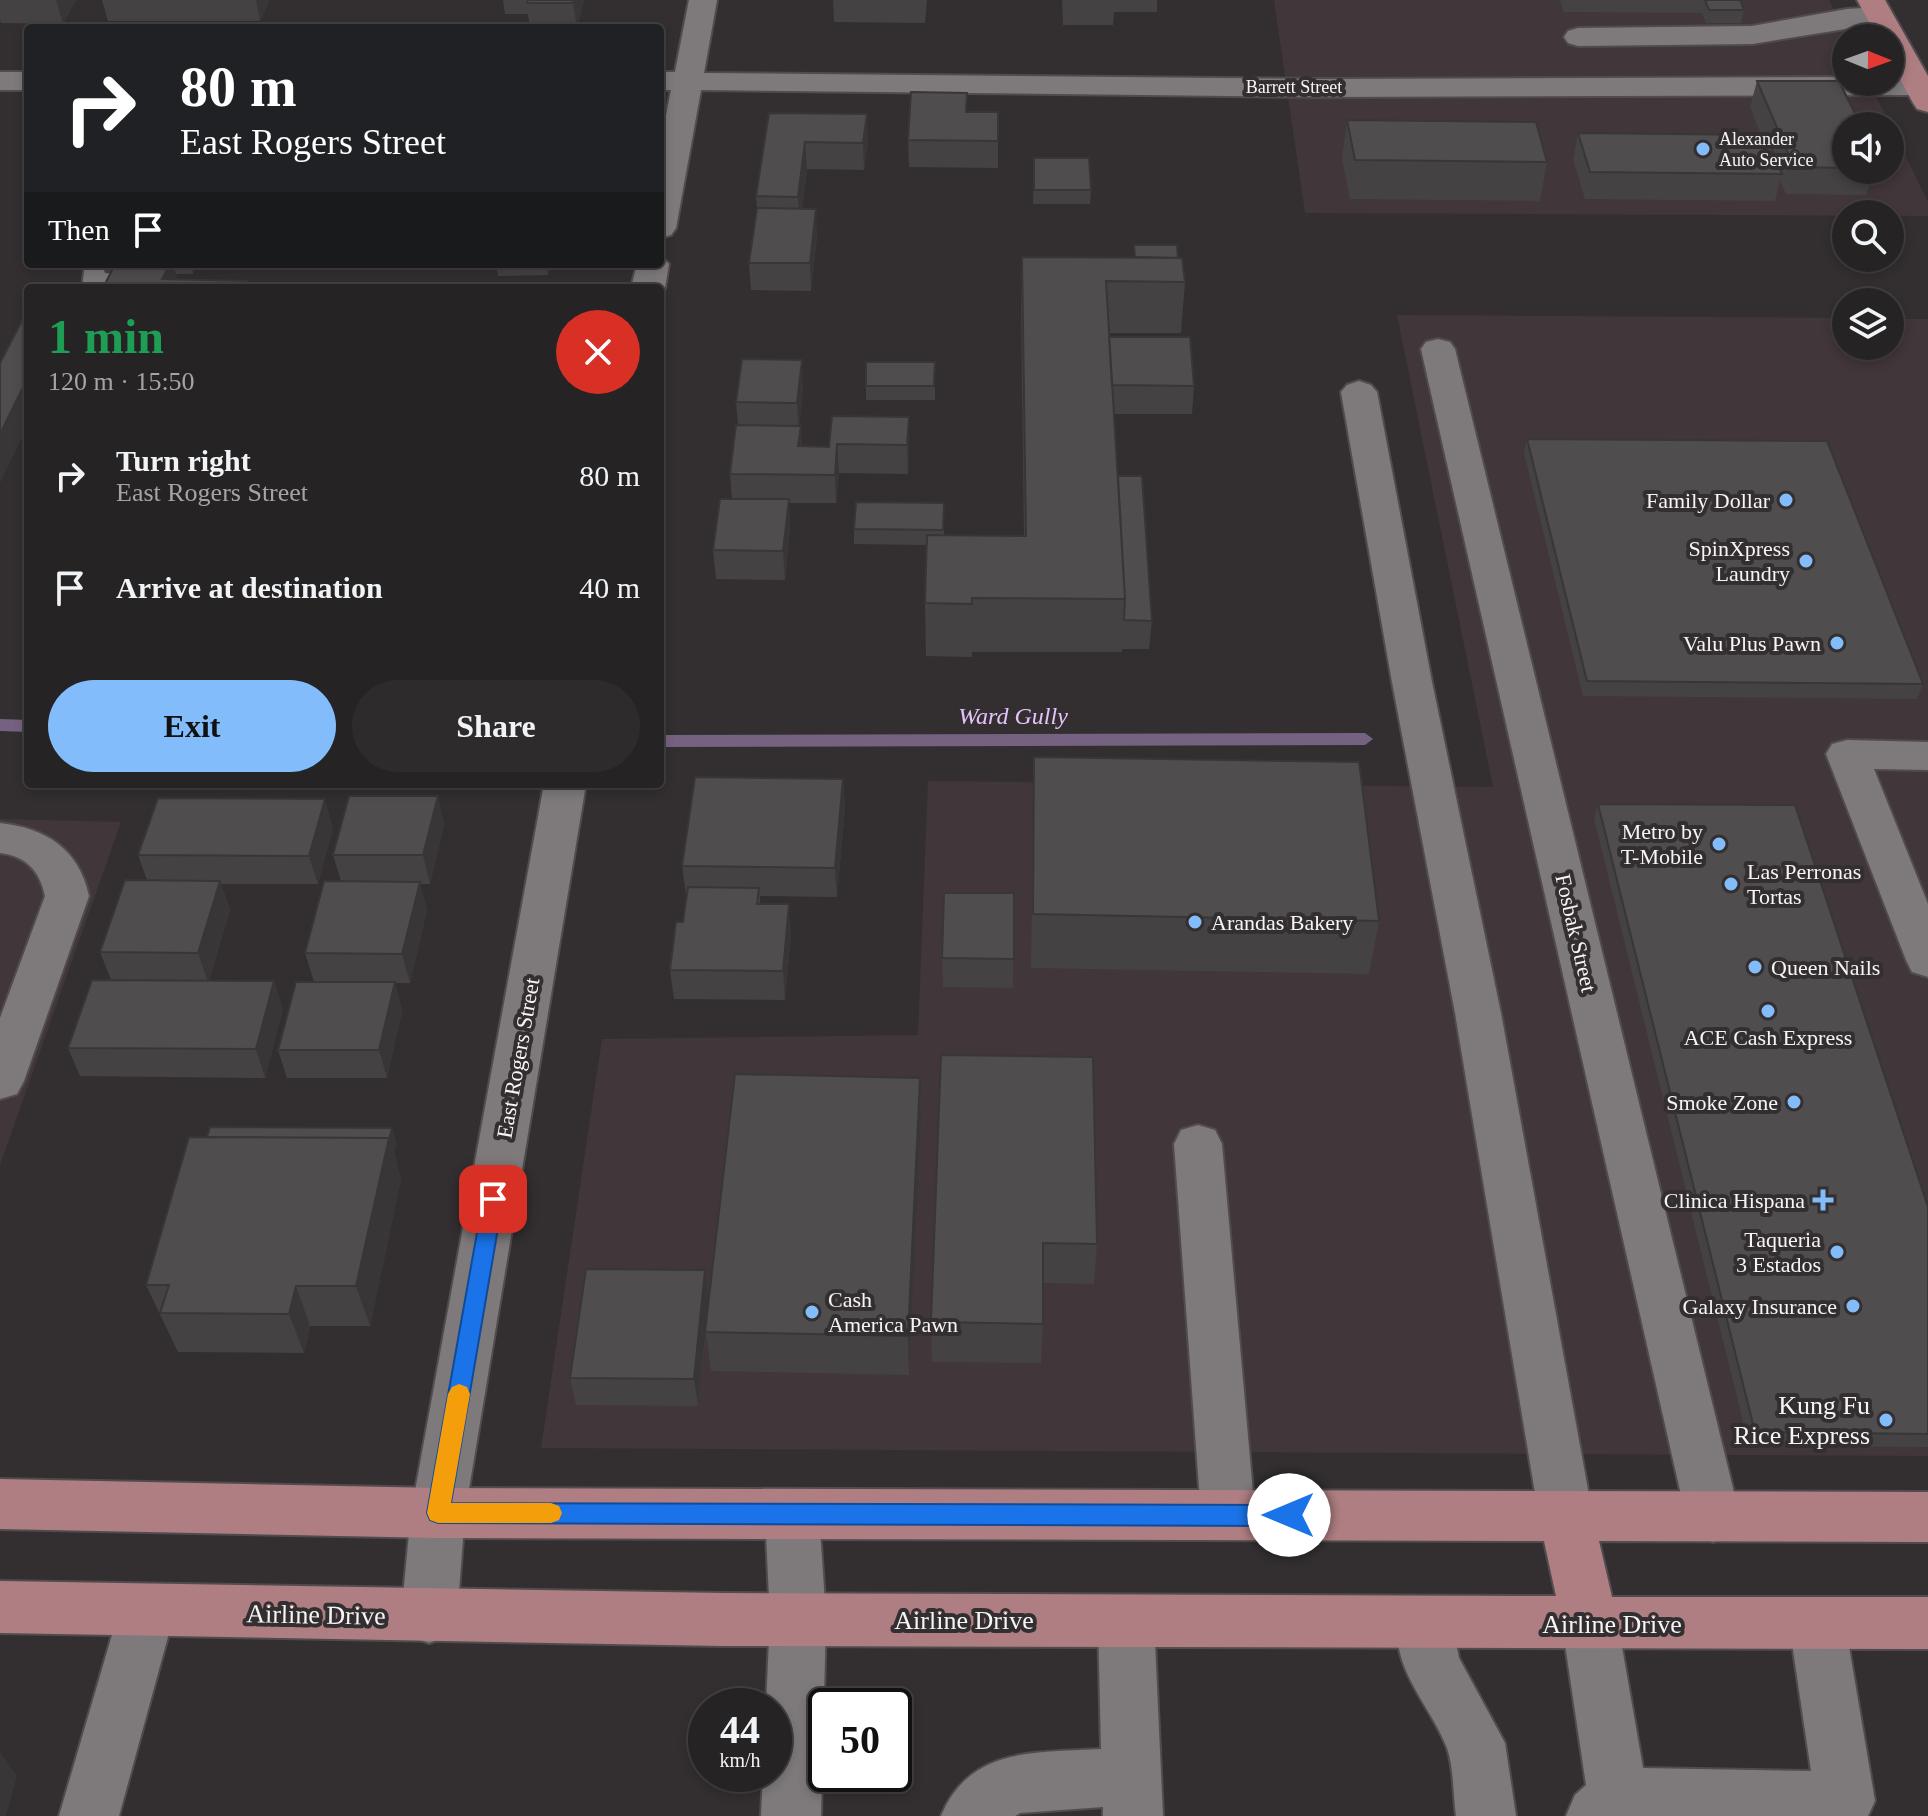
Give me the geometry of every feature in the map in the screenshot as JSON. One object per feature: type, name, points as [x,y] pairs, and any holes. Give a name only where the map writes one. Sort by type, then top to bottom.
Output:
[{"type":"main road","points":[[1875,8],[1925,92]]},
{"type":"main road","points":[[0,1504],[438,1513],[1928,1517]]},
{"type":"main road","points":[[1566,1517],[1590,1624]]},
{"type":"main road","name":"Airline Drive","points":[[0,1607],[429,1617],[1928,1623]]},
{"type":"street","points":[[664,189],[675,81],[703,0]]},
{"type":"street","points":[[1578,37],[1752,35],[1847,18],[1875,8]]},
{"type":"street","points":[[0,81],[24,81]]},
{"type":"street","name":"Barrett Street","points":[[675,81],[1925,92]]},
{"type":"street","name":"Fosbak Street","points":[[1438,349],[1713,1517]]},
{"type":"street","points":[[1359,392],[1412,682],[1478,1013],[1559,1461],[1566,1517]]},
{"type":"street","points":[[1928,756],[1847,754],[1928,960]]},
{"type":"street","name":"East Rogers Street","points":[[429,1617],[438,1513],[564,793]]},
{"type":"street","points":[[0,838],[41,850],[58,867],[65,880],[67,896],[0,1081]]},
{"type":"street","points":[[1198,1144],[1228,1515]]},
{"type":"street","points":[[791,1816],[798,1618],[792,1514]]},
{"type":"street","points":[[89,1816],[147,1611]]},
{"type":"street","points":[[971,1816],[981,1803],[1012,1784],[1133,1796],[1126,1621]]},
{"type":"street","points":[[1424,1623],[1432,1665],[1476,1743],[1486,1816]]},
{"type":"street","points":[[1590,1624],[1607,1806],[1845,1801],[1817,1623]]},
{"type":"shaded area","points":[[1274,0],[1829,0],[1841,24],[1832,24],[1832,96],[1876,96],[1884,112],[1832,112],[1832,184],[1904,184],[1904,153],[1928,202],[1928,216],[1904,216],[1904,200],[1832,200],[1832,216],[1305,213]]},
{"type":"shaded area","points":[[1397,315],[1832,318],[1832,360],[1904,360],[1904,319],[1928,319],[1928,1456],[541,1448],[602,1039],[918,1035],[928,781],[1493,787]]},
{"type":"shaded area","points":[[0,819],[121,822],[0,1165]]},
{"type":"building","points":[[528,0],[574,0],[573,3],[527,3]]},
{"type":"building","points":[[1705,0],[1740,0],[1744,10],[1709,10]]},
{"type":"building","points":[[1757,81],[1832,81],[1832,96],[1846,96],[1854,112],[1832,112],[1832,168],[1794,167]]},
{"type":"building","points":[[911,92],[967,93],[966,112],[998,112],[998,141],[908,140]]},
{"type":"building","points":[[769,113],[867,114],[863,143],[805,142],[798,197],[756,196]]},
{"type":"building","points":[[1347,120],[1536,122],[1547,162],[1355,160]]},
{"type":"building","points":[[1578,133],[1766,135],[1782,174],[1590,172]]},
{"type":"building","points":[[1034,158],[1089,158],[1091,190],[1034,190]]},
{"type":"building","points":[[757,208],[816,209],[810,263],[749,263]]},
{"type":"building","points":[[1134,245],[1177,245],[1178,258],[1135,257]]},
{"type":"building","points":[[1022,257],[1182,258],[1185,282],[1106,281],[1125,599],[972,598],[972,604],[925,603],[927,535],[1026,536]]},
{"type":"building","points":[[113,268],[168,268],[162,279],[248,281],[247,284],[105,284]]},
{"type":"building","points":[[24,317],[24,385],[0,434],[0,363]]},
{"type":"building","points":[[1109,337],[1190,337],[1194,386],[1112,385]]},
{"type":"building","points":[[742,359],[802,360],[797,403],[736,402]]},
{"type":"building","points":[[866,362],[935,362],[934,386],[866,386]]},
{"type":"building","points":[[832,416],[909,417],[907,445],[837,444],[835,475],[730,474],[736,425],[801,426],[798,446],[829,447]]},
{"type":"building","points":[[1527,439],[1827,441],[1923,684],[1587,681]]},
{"type":"building","points":[[1118,476],[1142,476],[1152,621],[1124,620]]},
{"type":"building","points":[[720,499],[789,499],[783,551],[713,550]]},
{"type":"building","points":[[856,502],[944,503],[943,530],[854,529]]},
{"type":"building","points":[[1034,757],[1359,762],[1379,921],[1033,914]]},
{"type":"building","points":[[695,777],[843,779],[835,868],[682,866]]},
{"type":"building","points":[[349,796],[438,796],[423,855],[333,855]]},
{"type":"building","points":[[158,798],[325,799],[309,856],[138,855]]},
{"type":"building","points":[[1598,804],[1795,805],[1928,1207],[1928,1434],[1755,1432]]},
{"type":"building","points":[[125,880],[220,881],[198,953],[100,952]]},
{"type":"building","points":[[324,881],[420,882],[402,954],[305,953]]},
{"type":"building","points":[[688,887],[759,888],[757,904],[789,904],[783,971],[670,970],[676,922],[683,922]]},
{"type":"building","points":[[944,893],[1014,893],[1014,959],[942,958]]},
{"type":"building","points":[[92,980],[274,981],[256,1049],[68,1048]]},
{"type":"building","points":[[296,982],[395,982],[379,1050],[278,1050]]},
{"type":"building","points":[[941,1055],[1093,1057],[1097,1244],[1043,1243],[1043,1324],[931,1322]]},
{"type":"building","points":[[735,1074],[920,1078],[908,1336],[705,1332]]},
{"type":"building","points":[[210,1127],[392,1128],[387,1148],[389,1138],[207,1137]]},
{"type":"building","points":[[189,1137],[389,1138],[356,1286],[296,1286],[289,1314],[160,1313],[169,1285],[146,1285]]},
{"type":"building","points":[[586,1269],[705,1270],[694,1379],[570,1378]]},
{"type":"waterway","name":"Ward Gully","points":[[0,725],[24,726]]},
{"type":"waterway","name":"Ward Gully","points":[[664,741],[1365,739]]},
{"type":"slow traffic","points":[[459,1394],[438,1513],[551,1513]]},
{"type":"place","name":"Alexander Auto Service","points":[[1703,149]]},
{"type":"place","name":"Family Dollar","points":[[1786,500]]},
{"type":"place","name":"SpinXpress Laundry","points":[[1806,561]]},
{"type":"place","name":"Valu Plus Pawn","points":[[1837,643]]},
{"type":"place","name":"Metro by T-Mobile","points":[[1719,844]]},
{"type":"place","name":"Las Perronas Tortas","points":[[1731,884]]},
{"type":"place","name":"Arandas Bakery","points":[[1195,922]]},
{"type":"place","name":"Queen Nails","points":[[1755,967]]},
{"type":"place","name":"ACE Cash Express","points":[[1768,1011]]},
{"type":"place","name":"Smoke Zone","points":[[1794,1102]]},
{"type":"place","name":"Clinica Hispana","points":[[1823,1200]]},
{"type":"place","name":"Taqueria 3 Estados","points":[[1837,1252]]},
{"type":"place","name":"Galaxy Insurance","points":[[1853,1306]]},
{"type":"place","name":"Cash America Pawn","points":[[812,1312]]},
{"type":"place","name":"Kung Fu Rice Express","points":[[1886,1420]]},
{"type":"route","points":[[493,1199],[438,1513],[1289,1515]]}]
